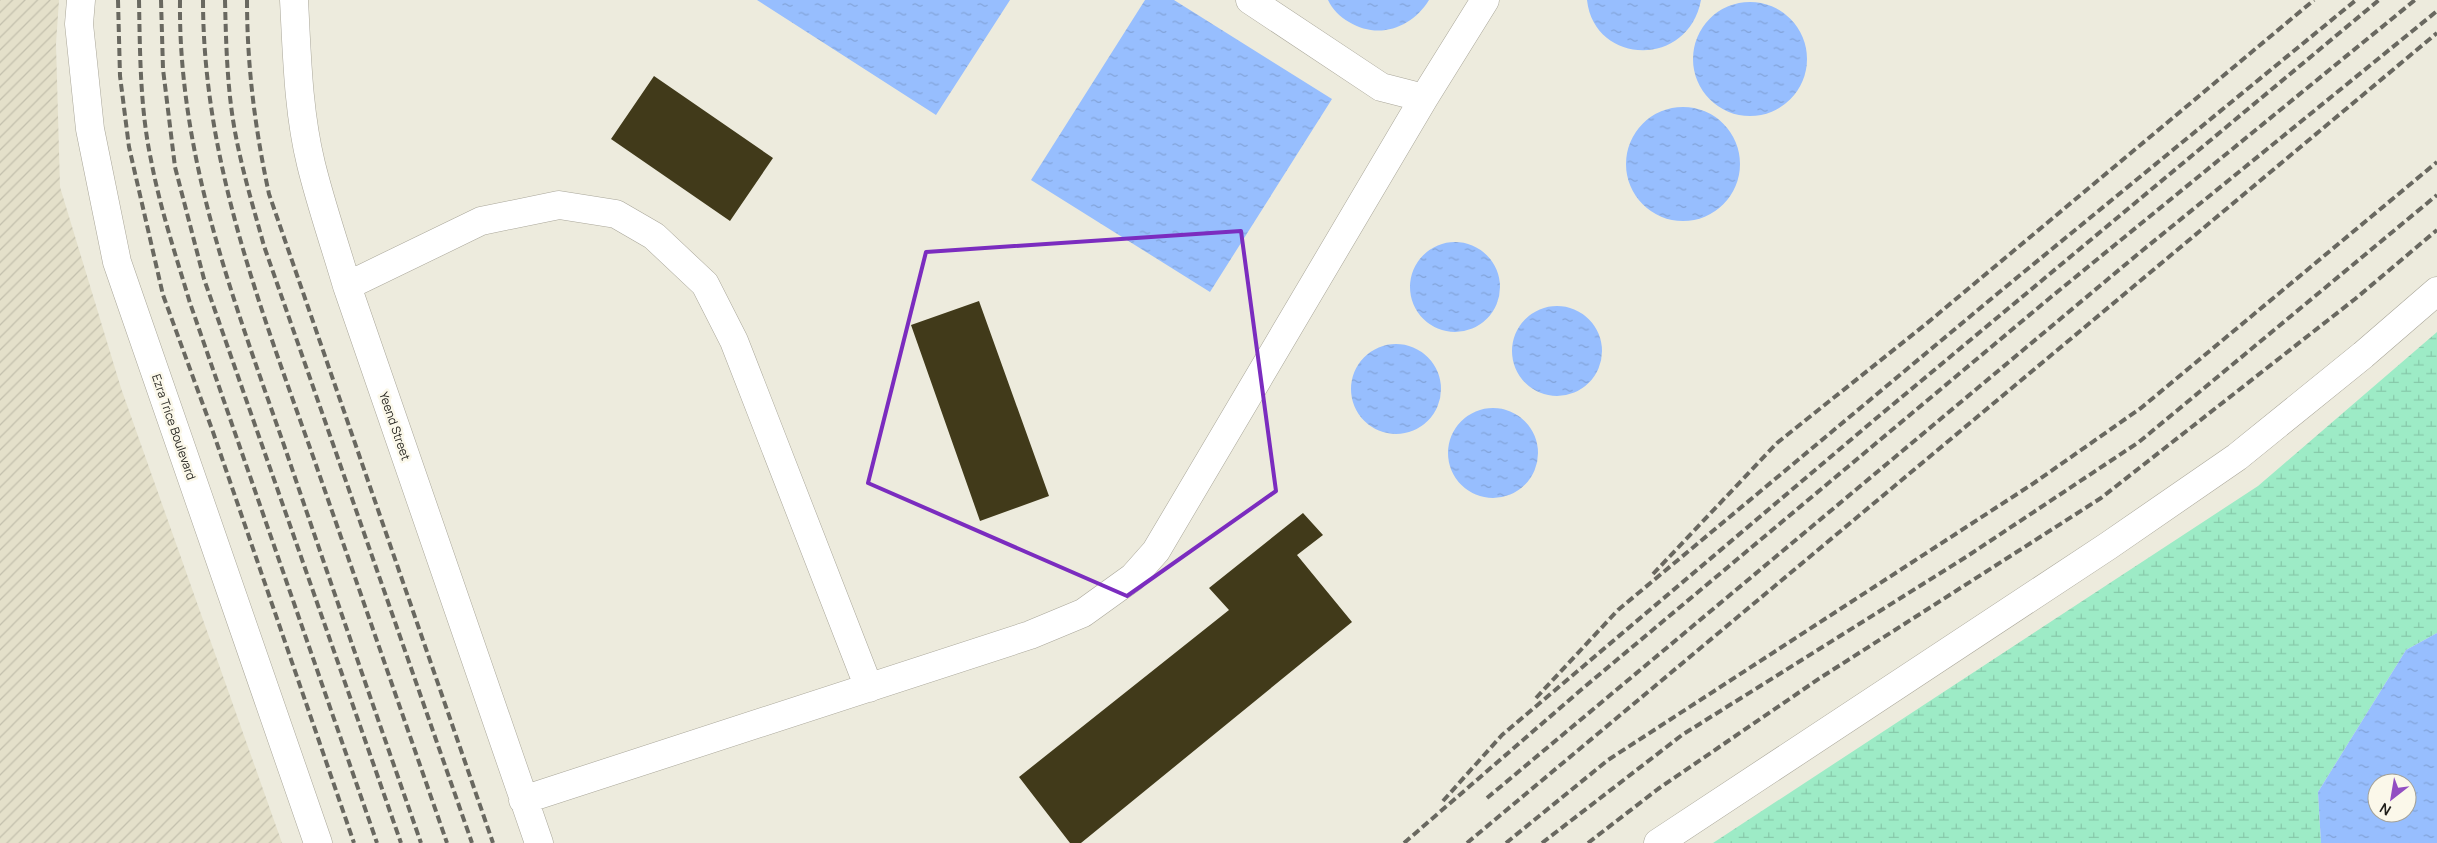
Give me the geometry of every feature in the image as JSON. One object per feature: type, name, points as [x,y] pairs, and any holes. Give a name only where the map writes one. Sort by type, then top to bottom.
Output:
[{"type":"street","name":"Ezra Trice Boulevard","points":[[81,0],[79,24],[90,129],[117,262],[318,843]]},
{"type":"street","name":"Yeend Street","points":[[294,0],[300,102],[311,163],[347,286],[538,843]]},
{"type":"street","points":[[1250,0],[1381,87],[1424,98]]},
{"type":"street","points":[[523,800],[1030,635],[1083,613],[1133,577],[1156,551],[1424,98],[1485,0]]},
{"type":"street","points":[[347,286],[481,221],[559,205],[616,214],[654,236],[705,284],[734,341],[869,688]]},
{"type":"street","points":[[1658,843],[2108,546],[2237,457],[2363,355],[2437,291]]},
{"type":"highlighted area","points":[[1241,231],[1276,491],[1127,596],[868,483],[926,252]]},
{"type":"shaded area","points":[[0,0],[59,0],[56,44],[60,187],[121,388],[282,843],[0,843]]},
{"type":"green space","points":[[2437,332],[2437,633],[2406,650],[2318,792],[2321,843],[1713,843],[2258,486]]},
{"type":"water","points":[[757,0],[1010,0],[936,115]]},
{"type":"water","points":[[1145,0],[1174,0],[1332,99],[1210,292],[1031,180]]},
{"type":"water","points":[[1328,0],[1429,0],[1422,10],[1404,24],[1383,30],[1371,30],[1342,18]]},
{"type":"water","points":[[1587,0],[1701,0],[1693,22],[1679,38],[1661,47],[1642,50],[1623,47],[1606,37],[1593,21]]},
{"type":"water","points":[[1750,2],[1772,6],[1791,18],[1803,37],[1807,59],[1803,81],[1791,100],[1772,112],[1750,116],[1728,112],[1709,100],[1697,81],[1693,59],[1697,37],[1709,18],[1728,6]]},
{"type":"water","points":[[1683,107],[1705,111],[1724,123],[1736,142],[1740,164],[1736,186],[1724,205],[1705,217],[1683,221],[1661,217],[1642,205],[1630,186],[1626,164],[1630,142],[1642,123],[1661,111]]},
{"type":"water","points":[[1455,242],[1472,245],[1487,255],[1497,270],[1500,287],[1497,304],[1487,319],[1472,329],[1455,332],[1438,329],[1423,319],[1413,304],[1410,287],[1413,270],[1423,255],[1438,245]]},
{"type":"water","points":[[1557,306],[1574,309],[1589,319],[1599,334],[1602,351],[1599,368],[1589,383],[1574,393],[1557,396],[1540,393],[1525,383],[1515,368],[1512,351],[1515,334],[1525,319],[1540,309]]},
{"type":"water","points":[[1396,344],[1413,347],[1428,357],[1438,372],[1441,389],[1438,406],[1428,421],[1413,431],[1396,434],[1379,431],[1364,421],[1354,406],[1351,389],[1354,372],[1364,357],[1379,347]]},
{"type":"water","points":[[1493,408],[1510,411],[1525,421],[1535,436],[1538,453],[1535,470],[1525,485],[1510,495],[1493,498],[1476,495],[1461,485],[1451,470],[1448,453],[1451,436],[1461,421],[1476,411]]},
{"type":"water","points":[[2437,633],[2437,843],[2321,843],[2318,792],[2406,650]]},
{"type":"building","points":[[654,76],[773,158],[730,221],[611,139]]},
{"type":"building","points":[[979,301],[1049,496],[980,521],[911,325]]},
{"type":"building","points":[[1303,513],[1323,535],[1297,555],[1352,622],[1081,843],[1070,843],[1019,777],[1229,610],[1209,588]]},
{"type":"railway","points":[[118,0],[120,76],[129,147],[163,295],[213,432],[354,843]]},
{"type":"railway","points":[[139,0],[141,80],[147,140],[169,232],[190,303],[377,843]]},
{"type":"railway","points":[[161,0],[163,69],[175,167],[204,279],[401,843]]},
{"type":"railway","points":[[180,0],[182,59],[189,117],[200,174],[230,287],[421,843]]},
{"type":"railway","points":[[203,0],[206,60],[213,119],[224,178],[239,235],[275,349],[447,843]]},
{"type":"railway","points":[[225,0],[228,79],[234,126],[264,246],[472,843]]},
{"type":"railway","points":[[247,0],[248,49],[253,97],[269,194],[493,843]]},
{"type":"railway","points":[[1653,574],[1777,443],[1926,324],[2314,0]]},
{"type":"railway","points":[[1536,698],[1618,610],[1997,294],[2356,0]]},
{"type":"railway","points":[[1443,801],[1502,735],[1873,421],[2379,0]]},
{"type":"railway","points":[[1404,843],[1582,689],[2051,297],[2415,0]]},
{"type":"railway","points":[[1487,798],[2138,254],[2437,11]]},
{"type":"railway","points":[[1467,843],[2437,33]]},
{"type":"railway","points":[[1506,843],[1608,760],[2034,483],[2141,408],[2437,162]]},
{"type":"railway","points":[[1542,843],[1682,735],[1966,557],[2139,442],[2437,195]]},
{"type":"railway","points":[[1588,843],[1658,789],[1820,678],[2101,498],[2355,299],[2437,230]]}]
